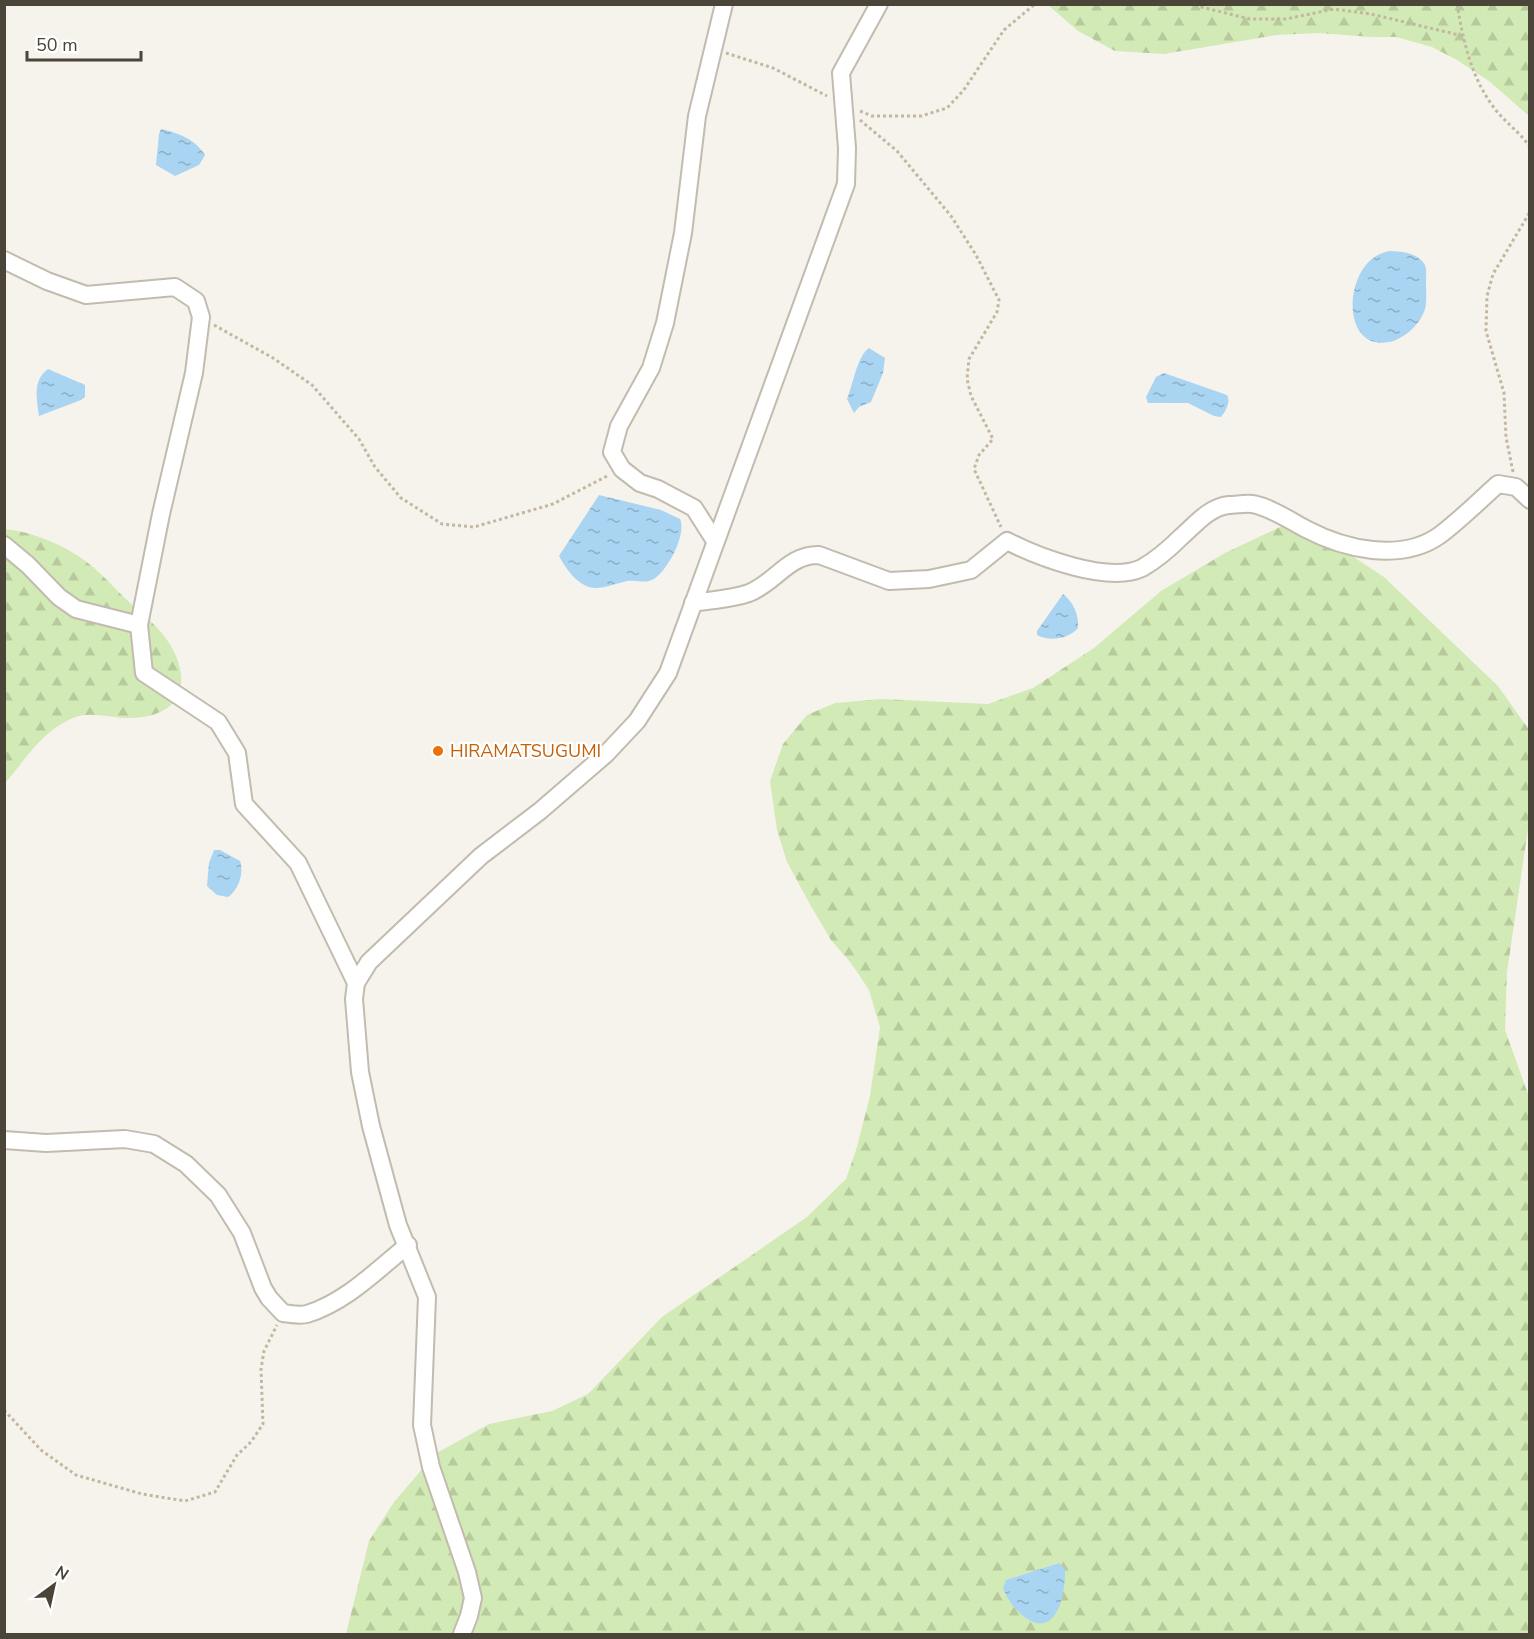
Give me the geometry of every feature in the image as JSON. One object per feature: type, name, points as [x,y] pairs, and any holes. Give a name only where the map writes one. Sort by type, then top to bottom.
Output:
[{"type":"street","points":[[715,541],[694,508],[658,489],[640,483],[622,469],[612,452],[619,426],[651,368],[665,323],[683,233],[697,116],[724,4]]},
{"type":"street","points":[[462,1635],[473,1598],[467,1572],[431,1467],[422,1425],[427,1297],[395,1214],[371,1126],[360,1072],[354,999],[356,983],[369,962],[481,856],[540,811],[606,754],[637,721],[668,673],[846,184],[847,148],[841,73],[879,4]]},
{"type":"street","points":[[4,260],[47,281],[86,295],[175,287],[196,301],[201,317],[194,373],[160,514],[139,625],[144,673],[218,722],[237,753],[244,804],[298,863],[356,983]]},
{"type":"street","points":[[693,603],[750,593],[796,560],[808,555],[819,555],[889,581],[929,579],[971,570],[1007,541],[1034,555],[1086,570],[1123,572],[1141,568],[1169,549],[1211,510],[1226,506],[1253,504],[1322,537],[1347,546],[1387,550],[1415,546],[1438,536],[1498,484],[1516,487],[1530,500]]},
{"type":"street","points":[[4,546],[28,565],[59,597],[76,609],[139,625]]},
{"type":"street","points":[[4,1140],[46,1143],[125,1139],[154,1144],[186,1164],[218,1195],[242,1233],[262,1288],[284,1313],[305,1315],[336,1301],[357,1287],[408,1245]]},
{"type":"path","points":[[713,50],[737,55],[773,68],[843,105],[872,116],[921,116],[947,108],[963,91],[1004,30],[1035,4]]},
{"type":"path","points":[[1189,4],[1250,19],[1286,19],[1334,9],[1371,14],[1463,36]]},
{"type":"path","points":[[1458,4],[1463,36],[1481,87],[1493,107],[1530,147]]},
{"type":"path","points":[[843,105],[897,151],[951,216],[976,255],[999,300],[997,312],[969,359],[966,379],[971,396],[993,439],[979,455],[974,469],[1007,541]]},
{"type":"path","points":[[1516,487],[1506,437],[1501,375],[1486,331],[1487,296],[1493,274],[1530,212]]},
{"type":"path","points":[[201,317],[273,358],[312,385],[359,440],[375,467],[401,498],[442,524],[474,527],[553,504],[622,469]]},
{"type":"path","points":[[4,1410],[41,1450],[76,1475],[142,1494],[185,1501],[215,1492],[237,1455],[251,1442],[262,1424],[261,1368],[264,1351],[284,1313]]},
{"type":"green space","points":[[1048,5],[1529,5],[1529,116],[1489,81],[1457,60],[1432,47],[1396,37],[1319,33],[1277,35],[1164,54],[1115,51],[1078,31]]},
{"type":"green space","points":[[1282,526],[1328,540],[1384,577],[1498,686],[1530,731],[1529,822],[1507,972],[1505,1030],[1528,1094],[1530,1094],[1529,1634],[346,1634],[369,1541],[394,1502],[435,1454],[489,1424],[552,1411],[588,1394],[662,1317],[807,1217],[846,1179],[870,1096],[880,1027],[869,990],[851,963],[831,940],[787,862],[777,830],[770,781],[783,744],[807,715],[835,703],[882,699],[988,704],[1033,688],[1094,648],[1161,591],[1225,553]],"holes":[[[1059,1563],[1005,1595],[1003,1587],[1006,1580]]]},
{"type":"green space","points":[[5,529],[46,540],[90,564],[161,632],[178,662],[181,676],[180,689],[175,700],[166,709],[151,715],[132,718],[102,715],[80,716],[62,724],[35,746],[5,783]]},
{"type":"water","points":[[161,129],[180,135],[201,149],[205,155],[199,165],[175,176],[156,165]]},
{"type":"water","points":[[1391,251],[1414,255],[1425,265],[1426,306],[1418,323],[1406,334],[1391,342],[1375,342],[1364,336],[1356,325],[1353,295],[1365,266],[1376,256]]},
{"type":"water","points":[[869,348],[885,358],[883,373],[871,402],[859,407],[854,413],[847,399],[861,357]]},
{"type":"water","points":[[48,369],[85,385],[85,397],[39,416],[38,385]]},
{"type":"water","points":[[1164,373],[1227,395],[1228,403],[1223,415],[1214,416],[1188,403],[1148,403],[1146,397],[1156,377]]},
{"type":"water","points":[[599,495],[661,510],[680,519],[679,542],[665,568],[654,579],[644,582],[627,581],[596,588],[584,585],[565,566],[559,556]]},
{"type":"water","points":[[1063,594],[1075,609],[1078,628],[1069,635],[1059,638],[1037,635],[1037,631]]},
{"type":"water","points":[[214,850],[220,850],[240,861],[240,880],[228,897],[217,895],[207,886],[209,863]]},
{"type":"water","points":[[1059,1563],[1065,1569],[1064,1589],[1055,1615],[1044,1623],[1030,1620],[1015,1608],[1005,1594],[1003,1587],[1006,1580]]},
{"type":"place","name":"HIRAMATSUGUMI","points":[[438,751]]}]
